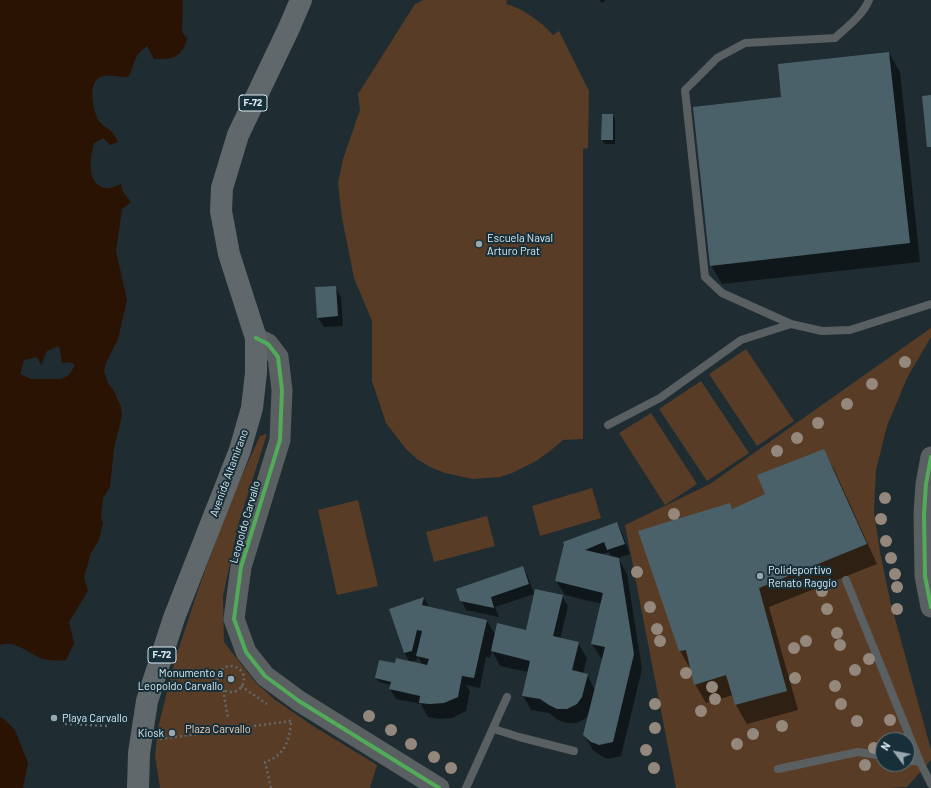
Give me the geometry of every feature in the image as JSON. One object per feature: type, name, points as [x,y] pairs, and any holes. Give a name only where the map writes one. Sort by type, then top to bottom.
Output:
[{"type":"main road","name":"Avenida Altamirano","points":[[138,788],[140,742],[147,701],[174,618],[240,450],[252,408],[256,373],[256,338],[229,254],[222,211],[222,188],[238,135],[301,0]]},
{"type":"street","name":"Leopoldo Carvallo","points":[[256,338],[268,344],[278,357],[282,390],[280,440],[241,567],[234,619],[246,652],[265,676],[299,701],[440,788]]},
{"type":"street","points":[[931,457],[926,484],[924,514],[925,576],[931,607]]},
{"type":"lane","points":[[869,0],[868,4],[854,21],[835,38],[745,43],[717,58],[685,90],[705,277],[722,294],[791,324],[822,331],[850,330],[931,304]]},
{"type":"lane","points":[[608,425],[660,398],[741,340],[791,324]]},
{"type":"lane","points":[[846,580],[920,762],[931,784]]},
{"type":"lane","points":[[466,788],[494,729],[507,697]]},
{"type":"lane","points":[[494,729],[574,751]]},
{"type":"lane","points":[[778,769],[858,752],[875,755]]},
{"type":"lane","points":[[915,761],[920,762]]},
{"type":"path","points":[[223,690],[231,692],[242,686],[242,674],[236,668],[228,667],[219,674],[218,683],[223,690],[228,718]]},
{"type":"path","points":[[271,788],[265,762],[274,760],[282,752],[289,739],[291,721],[299,701]]},
{"type":"path","points":[[140,742],[291,721]]},
{"type":"path","points":[[65,724],[108,726]]},
{"type":"green space","points":[[423,0],[507,0],[506,4],[518,8],[531,16],[553,35],[559,31],[589,91],[588,148],[583,149],[583,439],[563,440],[536,461],[512,473],[500,477],[472,479],[445,473],[430,467],[417,459],[406,449],[386,423],[372,381],[372,321],[354,278],[342,218],[338,183],[343,159],[360,110],[358,94],[415,4]]},
{"type":"green space","name":"Polideportivo Renato Raggio","points":[[931,328],[931,337],[907,378],[887,426],[876,470],[874,512],[880,552],[890,600],[931,750],[931,760],[907,787],[676,788],[625,525],[710,484]]},
{"type":"green space","points":[[746,349],[794,421],[757,446],[709,374]]},
{"type":"green space","points":[[701,381],[749,453],[707,481],[659,409]]},
{"type":"green space","points":[[651,413],[697,484],[665,505],[619,433]]},
{"type":"green space","name":"Plaza Carvallo","points":[[267,434],[239,522],[223,596],[224,642],[255,682],[274,699],[313,726],[377,765],[370,788],[160,788],[155,756],[158,728],[175,660],[199,587],[232,497],[260,436]]},
{"type":"green space","points":[[592,488],[601,518],[540,536],[532,506]]},
{"type":"green space","points":[[358,500],[378,586],[337,595],[318,510]]},
{"type":"green space","points":[[487,516],[495,546],[434,562],[426,532]]},
{"type":"shaded area","points":[[0,0],[183,0],[182,32],[187,39],[185,46],[179,54],[166,59],[154,59],[147,46],[137,56],[128,77],[100,77],[96,80],[92,91],[93,105],[99,121],[112,132],[118,142],[110,145],[103,138],[94,143],[91,156],[92,177],[100,186],[106,188],[121,184],[123,192],[131,202],[122,209],[116,251],[127,300],[118,339],[106,363],[104,371],[108,383],[114,391],[121,407],[122,416],[114,448],[110,487],[103,498],[101,516],[103,523],[99,540],[91,553],[84,577],[88,591],[69,622],[74,643],[66,660],[59,661],[38,657],[15,645],[0,645]],"holes":[[[59,346],[62,363],[70,362],[75,365],[69,375],[61,379],[31,379],[20,374],[24,360],[37,357],[41,365],[47,351]]]},
{"type":"shaded area","points":[[0,717],[15,730],[28,763],[23,788],[0,788]]},
{"type":"building","points":[[889,52],[910,243],[710,266],[693,107],[781,97],[778,64]]},
{"type":"building","points":[[931,95],[931,147],[927,147],[922,96]]},
{"type":"building","points":[[602,114],[613,114],[613,140],[601,140]]},
{"type":"building","points":[[336,286],[338,316],[317,318],[315,287]]},
{"type":"building","points":[[824,449],[867,544],[759,588],[787,691],[735,705],[726,675],[694,685],[686,650],[679,651],[638,531],[730,503],[732,509],[765,494],[757,475]]},
{"type":"building","points":[[617,522],[625,544],[607,550],[604,542],[585,550],[619,558],[634,654],[613,742],[599,745],[591,742],[583,735],[605,647],[591,644],[603,593],[555,581],[564,544],[563,542]]},
{"type":"building","points":[[523,566],[529,584],[491,597],[494,608],[460,601],[456,589]]},
{"type":"building","points":[[535,589],[563,595],[553,636],[579,642],[572,670],[588,674],[582,697],[577,704],[567,709],[557,709],[540,699],[522,696],[530,661],[491,651],[497,623],[526,630]]},
{"type":"building","points":[[424,597],[422,605],[487,620],[474,678],[462,676],[458,697],[444,703],[419,703],[420,696],[389,689],[391,682],[375,678],[379,660],[395,663],[396,658],[427,665],[429,659],[416,656],[422,631],[417,630],[412,651],[404,653],[389,609]]},
{"type":"cycle path","points":[[256,338],[268,344],[278,357],[282,390],[280,440],[241,567],[234,619],[246,652],[265,676],[299,701],[439,788]]},
{"type":"cycle path","points":[[931,457],[926,484],[924,514],[925,576],[931,607]]},
{"type":"place","name":"Escuela Naval Arturo Prat","points":[[479,244]]},
{"type":"place","name":"Polideportivo Renato Raggio","points":[[760,576]]},
{"type":"place","name":"Monumento a Leopoldo Carvallo","points":[[231,679]]},
{"type":"place","name":"Playa Carvallo","points":[[54,718]]},
{"type":"place","name":"Kiosk","points":[[172,733]]}]
